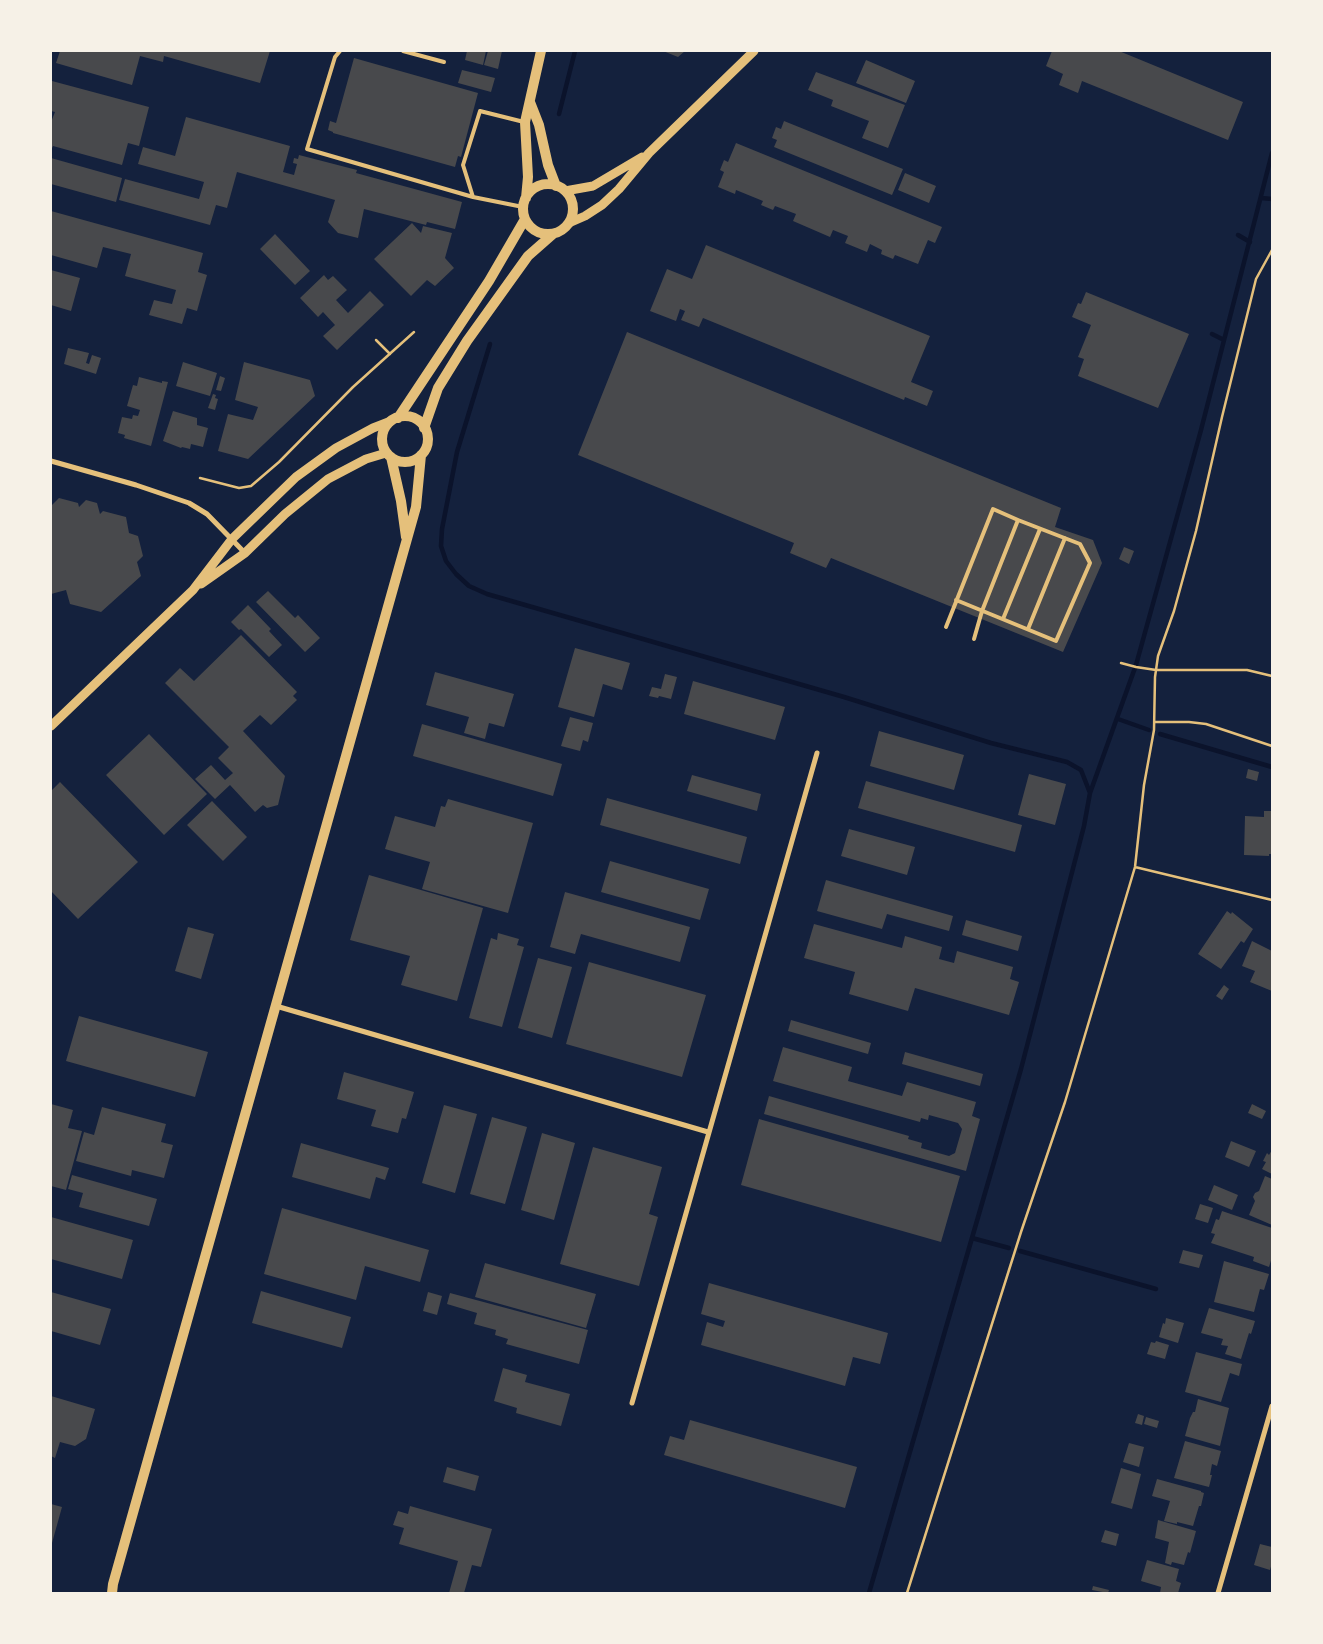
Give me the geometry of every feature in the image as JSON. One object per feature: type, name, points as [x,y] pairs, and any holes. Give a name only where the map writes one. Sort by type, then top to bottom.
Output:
[{"type":"main road","points":[[407,540],[401,501],[382,440],[383,432],[394,420],[489,281],[525,219],[528,177],[525,122],[541,51]]},
{"type":"main road","points":[[530,102],[539,125],[548,165],[556,186]]},
{"type":"main road","points":[[525,202],[532,191],[539,186],[547,185],[556,186],[565,191],[572,203],[572,217],[569,223],[559,232],[553,234],[540,233],[534,230],[525,219]]},
{"type":"main road","points":[[424,428],[438,388],[467,341],[528,256],[553,234]]},
{"type":"main road","points":[[388,455],[403,462],[416,459],[421,455],[427,444],[427,437],[420,422],[413,418],[405,417],[394,420]]},
{"type":"main road","points":[[111,1590],[407,540],[416,507],[421,455]]},
{"type":"street","points":[[569,223],[585,216],[619,189],[649,153],[754,51]]},
{"type":"street","points":[[565,191],[593,186],[649,153]]},
{"type":"street","points":[[193,590],[232,539],[296,477],[352,439],[394,420]]},
{"type":"street","points":[[51,726],[193,590],[245,553],[285,514],[328,479],[366,459],[388,455]]},
{"type":"street","points":[[51,461],[136,485],[189,503],[207,514],[245,553]]},
{"type":"street","points":[[632,1403],[817,753]]},
{"type":"street","points":[[276,1006],[708,1132]]},
{"type":"street","points":[[1219,1593],[1272,1406]]},
{"type":"lane","points":[[340,51],[335,57],[307,148],[473,197],[525,202]]},
{"type":"lane","points":[[403,51],[444,62]]},
{"type":"lane","points":[[473,197],[463,165],[480,111],[525,122]]},
{"type":"lane","points":[[946,628],[956,600],[992,510],[1080,544],[1090,563],[1056,641],[956,600]]},
{"type":"lane","points":[[974,639],[982,610],[1018,520]]},
{"type":"lane","points":[[1003,620],[1040,529]]},
{"type":"lane","points":[[1028,630],[1065,538]]},
{"type":"path","points":[[907,1593],[1067,1093],[1135,867],[1144,785],[1154,722],[1158,656],[1174,612],[1196,531],[1256,279],[1272,250]]},
{"type":"path","points":[[200,478],[239,488],[251,486],[279,462],[353,387],[414,332]]},
{"type":"path","points":[[376,340],[390,354]]},
{"type":"path","points":[[1121,663],[1136,668],[1156,670],[1247,670],[1272,676]]},
{"type":"path","points":[[1154,722],[1206,724],[1272,746]]},
{"type":"path","points":[[1135,867],[1272,900]]},
{"type":"building","points":[[60,51],[270,51],[260,83],[164,56],[163,62],[140,56],[132,85],[56,63]]},
{"type":"building","points":[[467,51],[486,51],[483,65],[465,60]]},
{"type":"building","points":[[488,51],[502,51],[498,69],[484,65]]},
{"type":"building","points":[[663,51],[685,51],[678,57]]},
{"type":"building","points":[[1052,51],[1119,51],[1243,102],[1228,140],[1082,81],[1078,93],[1059,85],[1063,74],[1046,66]]},
{"type":"building","points":[[354,58],[478,93],[461,157],[458,156],[455,167],[328,130],[330,121],[336,123]]},
{"type":"building","points":[[866,60],[915,81],[906,103],[856,83]]},
{"type":"building","points":[[462,70],[495,78],[491,92],[458,83]]},
{"type":"building","points":[[816,72],[905,105],[888,148],[862,138],[869,121],[831,106],[833,100],[808,90]]},
{"type":"building","points":[[52,81],[149,107],[139,146],[128,143],[122,165],[53,146],[51,150],[51,122],[55,112],[51,111]]},
{"type":"building","points":[[186,117],[290,146],[283,172],[294,175],[297,164],[293,163],[294,158],[298,159],[299,155],[357,170],[356,173],[462,202],[455,229],[427,222],[426,225],[364,209],[358,238],[338,233],[328,222],[335,200],[237,172],[227,208],[216,205],[210,225],[119,200],[125,179],[199,199],[204,182],[138,164],[143,147],[175,156]]},
{"type":"building","points":[[784,121],[903,169],[892,195],[774,147],[777,140],[772,138],[776,127],[781,129]]},
{"type":"building","points":[[736,143],[942,227],[935,243],[928,240],[918,264],[895,255],[893,259],[881,254],[882,250],[870,244],[867,252],[845,243],[848,236],[833,230],[830,237],[793,221],[796,214],[775,206],[773,210],[761,205],[763,201],[736,190],[735,194],[718,187],[724,172],[720,170],[724,160],[728,162]]},
{"type":"building","points":[[51,158],[122,178],[116,202],[51,184]]},
{"type":"building","points":[[905,173],[936,186],[929,203],[898,190]]},
{"type":"building","points":[[51,211],[203,253],[198,272],[207,275],[197,311],[187,308],[182,324],[149,315],[154,300],[172,304],[176,290],[125,276],[131,254],[103,247],[97,268],[51,255]]},
{"type":"building","points":[[412,223],[421,233],[423,226],[452,233],[445,258],[454,268],[435,286],[427,280],[411,296],[374,259]]},
{"type":"building","points":[[275,234],[310,271],[295,285],[260,249]]},
{"type":"building","points":[[706,245],[930,336],[911,382],[933,391],[927,406],[905,397],[904,400],[703,318],[699,327],[681,320],[685,311],[680,309],[676,321],[650,311],[667,269],[692,279]]},
{"type":"building","points":[[51,270],[80,278],[71,311],[51,305]]},
{"type":"building","points":[[324,275],[328,280],[333,276],[347,290],[336,300],[348,313],[370,291],[384,305],[337,350],[323,336],[335,325],[323,312],[318,317],[300,298]]},
{"type":"building","points":[[1086,292],[1189,334],[1158,408],[1078,376],[1084,359],[1078,357],[1091,325],[1072,317],[1078,303],[1081,304]]},
{"type":"building","points":[[627,332],[1061,508],[1055,527],[1093,540],[1102,563],[1063,652],[831,558],[826,568],[790,553],[794,543],[578,455]]},
{"type":"building","points":[[68,348],[89,353],[86,363],[89,364],[92,355],[101,358],[96,374],[64,364]]},
{"type":"building","points":[[183,362],[217,373],[210,396],[176,386]]},
{"type":"building","points":[[244,362],[310,380],[315,396],[248,459],[218,451],[228,414],[253,420],[258,407],[235,400]]},
{"type":"building","points":[[220,376],[225,378],[221,391],[216,390]]},
{"type":"building","points":[[139,377],[162,383],[162,381],[168,382],[151,446],[124,438],[125,435],[118,433],[122,417],[132,419],[133,415],[138,416],[140,410],[127,406],[133,385],[137,386]]},
{"type":"building","points":[[213,394],[218,399],[215,410],[208,408]]},
{"type":"building","points":[[173,411],[197,418],[197,425],[208,428],[203,447],[191,444],[190,449],[181,448],[163,441]]},
{"type":"building","points":[[59,498],[78,503],[79,507],[86,500],[97,503],[100,514],[103,511],[126,517],[129,533],[138,536],[143,556],[137,562],[141,576],[101,612],[70,604],[66,590],[51,594],[51,506]]},
{"type":"building","points":[[1124,547],[1134,551],[1129,564],[1119,559]]},
{"type":"building","points":[[268,591],[295,618],[298,615],[320,638],[305,652],[256,602]]},
{"type":"building","points":[[248,605],[271,629],[269,631],[282,645],[269,657],[241,629],[239,630],[231,622]]},
{"type":"building","points":[[241,635],[297,692],[293,696],[297,700],[271,725],[260,715],[243,731],[285,776],[278,805],[267,808],[263,805],[255,812],[230,785],[215,799],[195,779],[211,765],[225,780],[233,773],[218,758],[229,747],[165,683],[180,668],[194,681]]},
{"type":"building","points":[[575,648],[630,663],[622,690],[603,684],[594,717],[558,707]]},
{"type":"building","points":[[435,672],[514,694],[504,727],[489,723],[485,739],[464,733],[469,717],[426,705]]},
{"type":"building","points":[[665,674],[677,677],[671,699],[649,696],[652,687],[661,689]]},
{"type":"building","points":[[693,681],[785,707],[775,740],[684,714]]},
{"type":"building","points":[[570,717],[593,723],[588,742],[583,740],[580,751],[561,746]]},
{"type":"building","points":[[422,724],[562,764],[553,796],[413,756]]},
{"type":"building","points":[[879,731],[964,755],[954,790],[870,766]]},
{"type":"building","points":[[149,734],[207,794],[164,835],[106,775]]},
{"type":"building","points":[[1248,769],[1259,772],[1257,781],[1246,778]]},
{"type":"building","points":[[1029,774],[1066,784],[1055,825],[1018,815]]},
{"type":"building","points":[[692,775],[761,794],[757,811],[687,791]]},
{"type":"building","points":[[866,781],[1022,825],[1015,852],[858,808]]},
{"type":"building","points":[[60,782],[138,862],[78,919],[51,891],[51,791]]},
{"type":"building","points":[[607,798],[747,837],[740,864],[600,825]]},
{"type":"building","points":[[448,799],[533,823],[508,913],[422,889],[430,862],[385,849],[395,816],[435,827],[441,806],[445,807]]},
{"type":"building","points":[[212,801],[247,837],[223,861],[187,825]]},
{"type":"building","points":[[1264,811],[1272,811],[1272,854],[1269,854],[1269,856],[1244,855],[1245,816],[1264,817]]},
{"type":"building","points":[[849,829],[915,847],[907,875],[841,856]]},
{"type":"building","points":[[610,861],[709,889],[700,920],[601,892]]},
{"type":"building","points":[[369,875],[483,908],[457,1001],[401,985],[410,956],[350,940]]},
{"type":"building","points":[[826,880],[953,916],[949,931],[887,914],[882,929],[817,911]]},
{"type":"building","points":[[565,892],[690,927],[680,962],[581,934],[575,954],[550,947]]},
{"type":"building","points":[[1227,911],[1231,914],[1232,912],[1253,929],[1244,943],[1241,941],[1221,969],[1198,954]]},
{"type":"building","points":[[966,920],[1022,936],[1018,951],[962,935]]},
{"type":"building","points":[[814,924],[902,948],[905,936],[942,947],[939,959],[954,963],[957,951],[1013,967],[1010,979],[1019,982],[1009,1015],[915,988],[908,1011],[849,994],[855,972],[804,958]]},
{"type":"building","points":[[188,927],[214,934],[201,979],[175,971]]},
{"type":"building","points":[[498,933],[519,939],[517,945],[524,947],[502,1027],[469,1018],[491,938],[497,940]]},
{"type":"building","points":[[1252,941],[1272,951],[1272,991],[1250,982],[1255,971],[1242,966]]},
{"type":"building","points":[[538,958],[572,967],[552,1038],[518,1028]]},
{"type":"building","points":[[589,962],[706,995],[682,1077],[566,1044]]},
{"type":"building","points":[[1224,985],[1229,989],[1222,1000],[1216,996]]},
{"type":"building","points":[[79,1016],[208,1052],[195,1097],[66,1061]]},
{"type":"building","points":[[791,1020],[871,1043],[868,1054],[788,1031]]},
{"type":"building","points":[[783,1047],[852,1067],[848,1081],[902,1096],[907,1082],[976,1102],[972,1116],[980,1119],[966,1171],[764,1114],[769,1096],[909,1136],[908,1139],[922,1143],[921,1148],[949,1156],[955,1153],[962,1129],[958,1123],[929,1115],[928,1120],[921,1118],[920,1122],[773,1081]]},
{"type":"building","points":[[905,1052],[983,1074],[980,1086],[902,1064]]},
{"type":"building","points":[[344,1072],[414,1092],[406,1119],[402,1118],[398,1133],[371,1126],[376,1110],[337,1099]]},
{"type":"building","points":[[51,1104],[73,1110],[68,1128],[82,1131],[66,1190],[51,1186]]},
{"type":"building","points":[[1252,1104],[1266,1111],[1262,1119],[1248,1113]]},
{"type":"building","points":[[444,1105],[477,1114],[455,1193],[422,1183]]},
{"type":"building","points":[[102,1107],[166,1124],[161,1142],[173,1145],[164,1178],[132,1170],[131,1176],[76,1161],[84,1132],[94,1135]]},
{"type":"building","points":[[492,1117],[527,1127],[505,1204],[470,1194]]},
{"type":"building","points":[[759,1119],[960,1176],[941,1242],[741,1185]]},
{"type":"building","points":[[542,1133],[575,1143],[554,1220],[521,1210]]},
{"type":"building","points":[[1231,1141],[1256,1151],[1249,1167],[1225,1157]]},
{"type":"building","points":[[301,1143],[389,1168],[385,1180],[376,1177],[370,1199],[292,1177]]},
{"type":"building","points":[[593,1147],[662,1167],[649,1214],[658,1217],[639,1286],[560,1264]]},
{"type":"building","points":[[1272,1150],[1272,1174],[1262,1169],[1266,1162],[1263,1161],[1267,1153],[1269,1155]]},
{"type":"building","points":[[72,1175],[157,1199],[149,1226],[79,1207],[83,1193],[68,1189]]},
{"type":"building","points":[[1265,1176],[1272,1179],[1272,1225],[1249,1215],[1255,1201],[1253,1197],[1259,1191]]},
{"type":"building","points":[[1214,1185],[1238,1195],[1232,1210],[1208,1200]]},
{"type":"building","points":[[1200,1204],[1213,1208],[1208,1223],[1195,1219]]},
{"type":"building","points":[[282,1208],[429,1250],[420,1282],[365,1266],[356,1300],[264,1274]]},
{"type":"building","points":[[1222,1211],[1272,1228],[1272,1257],[1269,1267],[1253,1261],[1254,1257],[1211,1243],[1215,1234],[1211,1233],[1216,1219],[1219,1220]]},
{"type":"building","points":[[51,1217],[133,1240],[122,1279],[51,1259]]},
{"type":"building","points":[[1183,1250],[1203,1255],[1199,1268],[1179,1263]]},
{"type":"building","points":[[1224,1261],[1269,1274],[1264,1290],[1260,1289],[1254,1312],[1214,1302]]},
{"type":"building","points":[[485,1263],[596,1294],[586,1328],[475,1297]]},
{"type":"building","points":[[709,1283],[888,1333],[880,1364],[853,1357],[845,1386],[701,1345],[707,1322],[723,1327],[725,1321],[701,1314]]},
{"type":"building","points":[[261,1291],[351,1317],[342,1348],[252,1323]]},
{"type":"building","points":[[51,1292],[111,1309],[100,1345],[51,1331]]},
{"type":"building","points":[[428,1292],[442,1296],[437,1315],[423,1311]]},
{"type":"building","points":[[450,1293],[588,1330],[579,1364],[506,1344],[508,1339],[495,1335],[496,1330],[474,1324],[477,1313],[447,1304]]},
{"type":"building","points":[[1209,1308],[1255,1321],[1241,1359],[1225,1354],[1228,1346],[1221,1345],[1223,1339],[1201,1333]]},
{"type":"building","points":[[1166,1318],[1184,1323],[1178,1343],[1159,1337]]},
{"type":"building","points":[[1156,1341],[1169,1345],[1165,1359],[1147,1354],[1151,1342],[1155,1343]]},
{"type":"building","points":[[1196,1352],[1242,1364],[1239,1376],[1230,1373],[1221,1402],[1185,1392]]},
{"type":"building","points":[[503,1368],[527,1375],[525,1382],[570,1394],[561,1426],[516,1413],[517,1408],[494,1401]]},
{"type":"building","points":[[51,1396],[95,1409],[86,1439],[75,1446],[60,1442],[55,1458],[51,1456]]},
{"type":"building","points":[[1198,1399],[1229,1408],[1220,1446],[1185,1436]]},
{"type":"building","points":[[1138,1414],[1144,1416],[1142,1425],[1135,1423]]},
{"type":"building","points":[[1146,1417],[1159,1421],[1157,1428],[1144,1424]]},
{"type":"building","points":[[690,1420],[857,1467],[845,1508],[664,1455],[670,1436],[684,1440]]},
{"type":"building","points":[[1185,1441],[1221,1451],[1217,1466],[1212,1464],[1209,1487],[1174,1478]]},
{"type":"building","points":[[1129,1443],[1144,1447],[1139,1467],[1123,1462]]},
{"type":"building","points":[[447,1467],[479,1476],[475,1491],[443,1482]]},
{"type":"building","points":[[1121,1468],[1141,1474],[1132,1509],[1111,1503]]},
{"type":"building","points":[[1157,1479],[1204,1493],[1193,1526],[1164,1521],[1170,1501],[1152,1496]]},
{"type":"building","points":[[51,1504],[62,1507],[52,1543],[51,1543]]},
{"type":"building","points":[[410,1506],[492,1529],[481,1567],[472,1565],[464,1593],[449,1593],[458,1561],[399,1544],[404,1528],[393,1525],[398,1511],[408,1514]]},
{"type":"building","points":[[1158,1520],[1196,1531],[1190,1553],[1188,1552],[1184,1565],[1172,1562],[1171,1565],[1165,1563],[1169,1542],[1155,1538]]},
{"type":"building","points":[[1105,1530],[1119,1534],[1116,1546],[1101,1542]]},
{"type":"building","points":[[1260,1544],[1272,1547],[1270,1570],[1254,1565]]},
{"type":"building","points":[[1147,1560],[1179,1569],[1176,1581],[1181,1583],[1178,1593],[1160,1593],[1161,1587],[1141,1581]]},
{"type":"building","points":[[1093,1586],[1109,1590],[1108,1593],[1092,1590]]},
{"type":"waterway","points":[[559,114],[575,51]]},
{"type":"waterway","points":[[1090,793],[1136,665],[1201,430],[1272,153]]},
{"type":"waterway","points":[[1261,198],[1272,199]]},
{"type":"waterway","points":[[1238,235],[1250,242]]},
{"type":"waterway","points":[[1212,334],[1224,340]]},
{"type":"waterway","points":[[490,344],[457,452],[442,529],[441,546],[446,561],[469,586],[487,594],[844,697],[991,743],[1067,762],[1081,770],[1090,793],[1084,826],[1021,1069],[869,1593]]},
{"type":"waterway","points":[[1118,719],[1149,730]]},
{"type":"waterway","points":[[1160,734],[1272,767]]},
{"type":"waterway","points":[[972,1238],[1009,1248]]},
{"type":"waterway","points":[[1020,1251],[1156,1289]]}]
